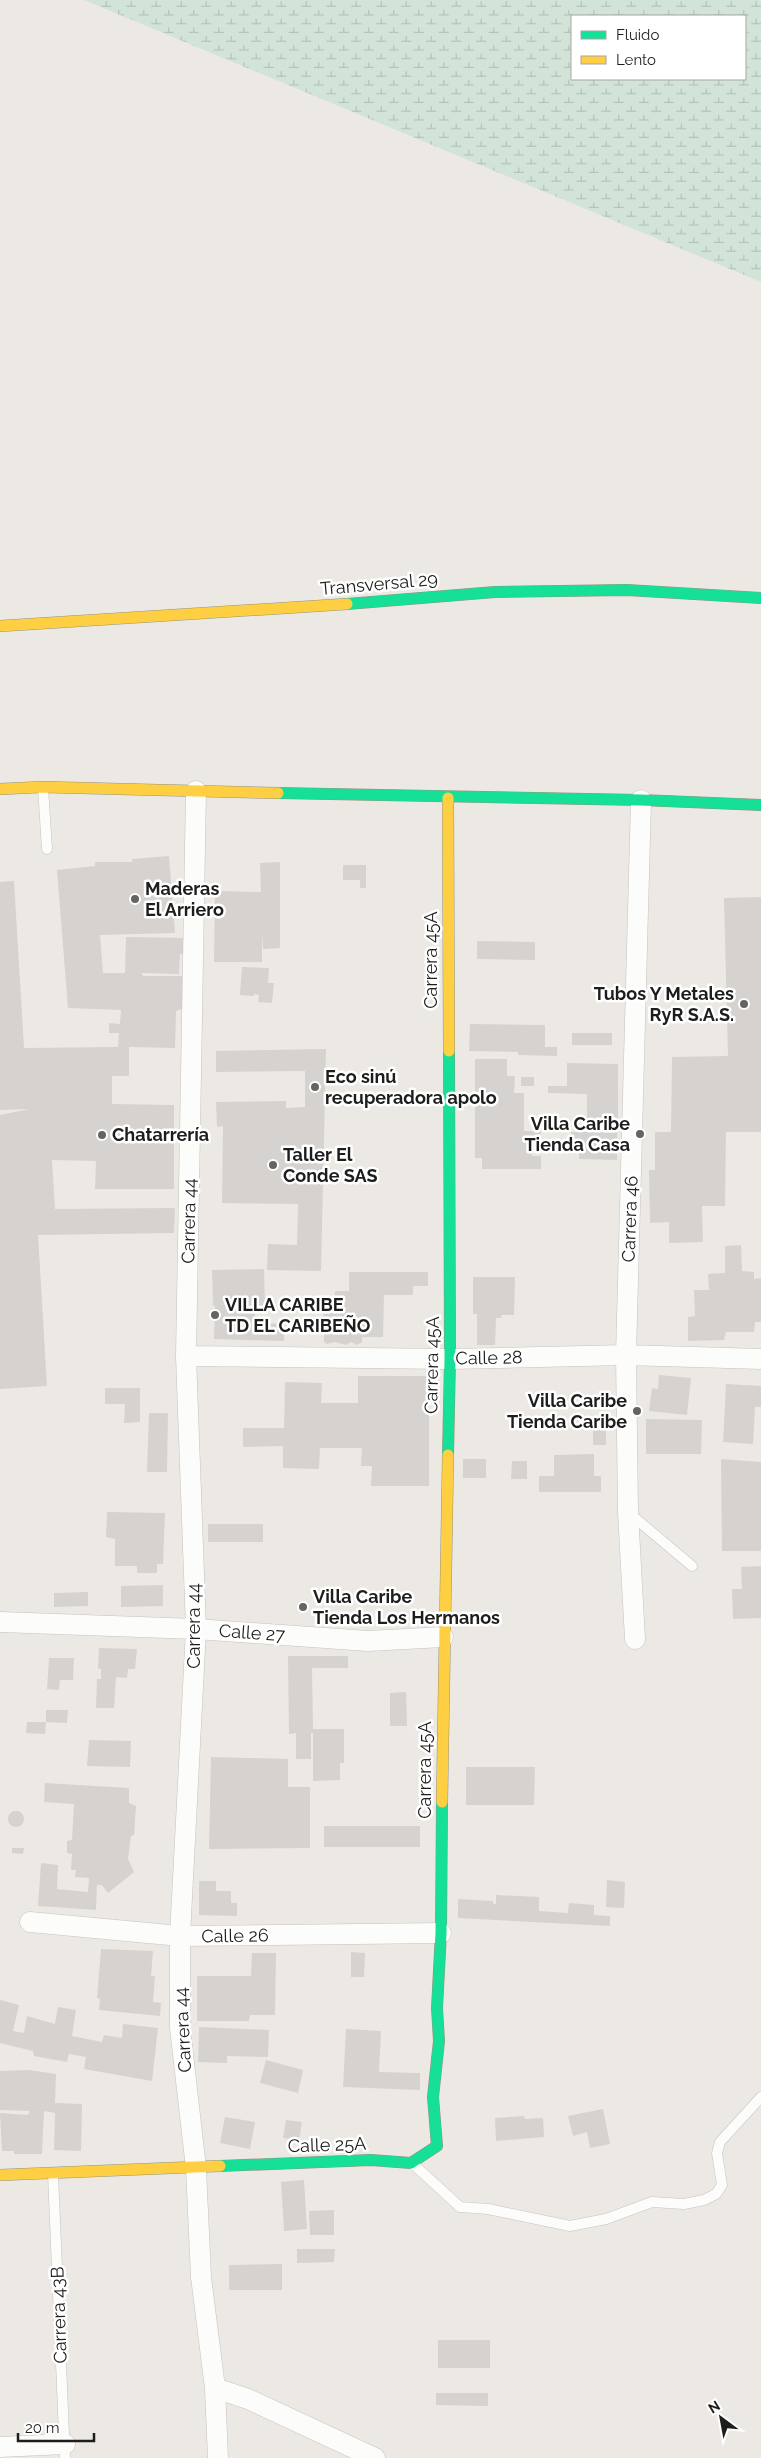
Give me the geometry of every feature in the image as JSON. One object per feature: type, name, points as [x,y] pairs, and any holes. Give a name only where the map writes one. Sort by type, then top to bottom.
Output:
[{"type":"main road","name":"Transversal 29","points":[[0,626],[289,609],[495,592],[627,590],[761,598]]},
{"type":"main road","points":[[745,596],[761,604]]},
{"type":"main road","points":[[0,789],[42,787],[448,798],[641,800],[761,805]]},
{"type":"main road","points":[[730,804],[761,794]]},
{"type":"main road","name":"Carrera 45A","points":[[441,1933],[444,1637],[450,1359],[448,798]]},
{"type":"main road","points":[[411,2163],[437,2146],[434,2097],[439,2041],[437,2008],[441,1933]]},
{"type":"main road","name":"Calle 25A","points":[[0,2175],[371,2160],[411,2163]]},
{"type":"street","name":"Carrera 44","points":[[196,791],[186,1356],[196,1629],[180,1936],[180,2028],[196,2168],[201,2277],[215,2388],[218,2458]]},
{"type":"street","name":"Carrera 46","points":[[635,1639],[628,1512],[626,1355],[641,800]]},
{"type":"street","name":"Calle 28","points":[[186,1356],[450,1359],[626,1355],[761,1359]]},
{"type":"street","name":"Calle 27","points":[[0,1622],[196,1629],[368,1641],[444,1637]]},
{"type":"street","name":"Calle 26","points":[[30,1922],[180,1936],[441,1933]]},
{"type":"street","points":[[215,2388],[248,2399],[287,2419],[322,2432],[375,2458]]},
{"type":"street","points":[[0,2447],[65,2451]]},
{"type":"lane","points":[[42,787],[47,849]]},
{"type":"lane","points":[[628,1512],[692,1566]]},
{"type":"lane","points":[[411,2163],[460,2207],[488,2209],[570,2226],[606,2219],[652,2202],[684,2204],[704,2200],[716,2194],[722,2185],[717,2152],[720,2142],[761,2097]]},
{"type":"lane","name":"Carrera 43B","points":[[53,2173],[65,2451]]},
{"type":"green space","points":[[84,0],[761,0],[761,282]]},
{"type":"building","points":[[169,856],[175,933],[100,935],[103,973],[125,973],[126,937],[188,938],[188,954],[180,954],[179,974],[142,973],[143,976],[182,976],[182,1009],[176,1011],[175,1048],[129,1047],[129,1076],[112,1076],[112,1104],[174,1105],[174,1189],[95,1189],[96,1161],[52,1160],[55,1209],[175,1208],[174,1233],[38,1235],[47,1386],[0,1389],[0,1115],[29,1109],[0,1110],[0,882],[14,881],[24,1048],[118,1047],[119,1033],[109,1033],[109,1023],[120,1024],[121,1010],[68,1008],[57,870],[95,866],[95,862],[132,862],[132,859]]},
{"type":"building","points":[[280,862],[280,948],[263,949],[262,933],[262,962],[214,962],[215,891],[261,892],[260,863]]},
{"type":"building","points":[[343,865],[366,865],[366,888],[360,888],[360,880],[343,880]]},
{"type":"building","points":[[761,897],[761,1132],[726,1132],[725,1206],[702,1206],[703,1242],[669,1243],[669,1222],[650,1223],[649,1170],[655,1170],[655,1132],[671,1132],[672,1057],[728,1056],[724,898]]},
{"type":"building","points":[[477,941],[535,942],[535,960],[477,959]]},
{"type":"building","points":[[242,967],[269,968],[268,983],[274,983],[272,1003],[258,1002],[259,995],[240,995]]},
{"type":"building","points":[[470,1024],[545,1025],[545,1047],[557,1047],[557,1056],[518,1055],[518,1052],[469,1051]]},
{"type":"building","points":[[572,1033],[612,1033],[612,1045],[572,1045]]},
{"type":"building","points":[[326,1049],[321,1271],[267,1270],[268,1244],[297,1245],[298,1204],[222,1203],[223,1126],[217,1127],[216,1102],[286,1101],[286,1108],[305,1107],[305,1071],[216,1072],[216,1051]]},
{"type":"building","points":[[475,1059],[507,1059],[507,1076],[515,1076],[514,1093],[524,1093],[524,1131],[541,1131],[541,1141],[532,1141],[532,1156],[541,1156],[541,1169],[482,1169],[482,1158],[475,1158]]},
{"type":"building","points":[[567,1063],[618,1064],[618,1130],[587,1129],[587,1094],[548,1093],[548,1086],[567,1086]]},
{"type":"building","points":[[521,1077],[534,1077],[534,1086],[521,1086]]},
{"type":"building","points":[[571,1132],[617,1132],[617,1160],[579,1159],[579,1140],[572,1141]]},
{"type":"building","points":[[741,1245],[742,1271],[754,1272],[754,1279],[761,1278],[761,1322],[755,1322],[754,1332],[726,1332],[724,1340],[688,1341],[688,1317],[695,1316],[694,1290],[709,1290],[708,1274],[725,1273],[725,1246]]},
{"type":"building","points":[[264,1269],[265,1305],[234,1306],[234,1310],[255,1311],[254,1328],[258,1328],[258,1323],[285,1324],[284,1341],[214,1339],[215,1305],[213,1306],[212,1270]]},
{"type":"building","points":[[349,1272],[428,1272],[428,1286],[413,1286],[413,1295],[384,1295],[383,1337],[362,1337],[362,1342],[357,1345],[351,1342],[346,1345],[335,1342],[327,1344],[324,1342],[323,1303],[334,1303],[335,1291],[349,1291]]},
{"type":"building","points":[[473,1277],[515,1277],[514,1315],[502,1315],[501,1318],[496,1318],[495,1345],[477,1345],[477,1314],[473,1314]]},
{"type":"building","points":[[659,1375],[691,1378],[687,1415],[649,1411],[652,1388],[658,1389]]},
{"type":"building","points":[[358,1376],[429,1376],[429,1486],[371,1486],[372,1466],[361,1466],[362,1448],[320,1448],[319,1469],[283,1468],[283,1446],[243,1447],[243,1428],[284,1428],[285,1382],[322,1383],[321,1403],[358,1403]]},
{"type":"building","points":[[726,1384],[761,1386],[761,1407],[755,1407],[753,1444],[723,1442]]},
{"type":"building","points":[[105,1388],[140,1388],[140,1422],[124,1423],[125,1404],[105,1404]]},
{"type":"building","points":[[149,1413],[168,1413],[167,1472],[147,1472]]},
{"type":"building","points":[[593,1419],[606,1419],[606,1445],[593,1445]]},
{"type":"building","points":[[646,1419],[702,1420],[701,1454],[646,1454]]},
{"type":"building","points":[[594,1454],[594,1476],[601,1476],[601,1492],[539,1492],[539,1476],[554,1476],[554,1455]]},
{"type":"building","points":[[463,1459],[486,1459],[486,1478],[463,1478]]},
{"type":"building","points":[[721,1459],[761,1462],[761,1551],[722,1551]]},
{"type":"building","points":[[512,1461],[527,1461],[527,1479],[511,1479]]},
{"type":"building","points":[[107,1512],[165,1513],[163,1564],[157,1564],[157,1573],[137,1573],[137,1566],[115,1566],[115,1539],[106,1537]]},
{"type":"building","points":[[208,1524],[263,1524],[263,1542],[208,1542]]},
{"type":"building","points":[[761,1566],[761,1618],[733,1619],[732,1589],[742,1589],[741,1567]]},
{"type":"building","points":[[163,1585],[163,1606],[121,1607],[121,1586]]},
{"type":"building","points":[[88,1592],[88,1606],[54,1607],[54,1593]]},
{"type":"building","points":[[99,1648],[137,1649],[135,1669],[128,1669],[127,1678],[116,1677],[114,1708],[96,1708],[97,1679],[101,1679],[101,1669],[98,1669]]},
{"type":"building","points":[[288,1656],[348,1656],[348,1668],[312,1668],[313,1729],[344,1729],[344,1763],[340,1763],[340,1780],[313,1781],[313,1733],[311,1733],[311,1759],[296,1759],[296,1733],[289,1734]]},
{"type":"building","points":[[49,1658],[74,1658],[73,1680],[60,1680],[59,1690],[47,1689]]},
{"type":"building","points":[[406,1692],[407,1726],[390,1726],[390,1693]]},
{"type":"building","points":[[46,1710],[68,1710],[67,1723],[46,1722]]},
{"type":"building","points":[[27,1722],[46,1722],[45,1734],[26,1733]]},
{"type":"building","points":[[89,1740],[131,1741],[130,1767],[87,1766]]},
{"type":"building","points":[[211,1757],[288,1759],[288,1787],[310,1787],[310,1848],[209,1849]]},
{"type":"building","points":[[466,1767],[535,1767],[534,1805],[466,1805]]},
{"type":"building","points":[[45,1783],[129,1788],[129,1803],[136,1806],[134,1835],[131,1836],[128,1859],[134,1872],[108,1893],[102,1885],[97,1885],[96,1910],[38,1906],[41,1863],[58,1865],[57,1889],[88,1892],[89,1878],[75,1877],[76,1870],[71,1870],[72,1854],[67,1853],[67,1841],[72,1840],[74,1804],[44,1802]]},
{"type":"building","points":[[16,1811],[24,1819],[16,1827],[8,1819]]},
{"type":"building","points":[[324,1826],[420,1826],[420,1847],[324,1847]]},
{"type":"building","points":[[12,1848],[24,1848],[23,1854],[12,1853]]},
{"type":"building","points":[[607,1880],[625,1882],[624,1908],[606,1907]]},
{"type":"building","points":[[199,1881],[216,1881],[216,1891],[231,1891],[231,1903],[237,1903],[237,1916],[199,1915]]},
{"type":"building","points":[[496,1895],[539,1897],[539,1911],[568,1913],[569,1903],[594,1905],[594,1915],[610,1916],[610,1926],[458,1918],[458,1899],[493,1901],[493,1904],[496,1904]]},
{"type":"building","points":[[101,1949],[153,1951],[151,1976],[155,1976],[153,2002],[161,2003],[160,2016],[99,2010],[100,1999],[97,1998]]},
{"type":"building","points":[[351,1952],[365,1953],[364,1977],[351,1977]]},
{"type":"building","points":[[252,1953],[276,1953],[275,2015],[250,2015],[249,2021],[197,2021],[197,1976],[251,1976]]},
{"type":"building","points":[[0,2000],[19,2005],[13,2031],[24,2033],[27,2016],[55,2024],[58,2007],[76,2010],[72,2036],[102,2042],[104,2035],[122,2038],[123,2024],[158,2028],[152,2081],[84,2069],[86,2057],[69,2054],[67,2062],[34,2056],[33,2051],[0,2043]]},
{"type":"building","points":[[199,2027],[269,2030],[268,2057],[227,2056],[227,2063],[198,2062]]},
{"type":"building","points":[[346,2029],[381,2031],[379,2072],[420,2073],[420,2090],[343,2087]]},
{"type":"building","points":[[266,2060],[303,2070],[298,2093],[260,2083]]},
{"type":"building","points":[[29,2070],[56,2074],[55,2103],[82,2104],[81,2151],[54,2150],[55,2113],[44,2111],[42,2154],[14,2154],[14,2151],[2,2151],[0,2113],[28,2115],[30,2111],[0,2110],[0,2071]]},
{"type":"building","points":[[603,2109],[610,2144],[590,2148],[587,2132],[573,2136],[568,2116]]},
{"type":"building","points":[[524,2116],[525,2119],[543,2118],[544,2137],[496,2141],[495,2118]]},
{"type":"building","points":[[225,2117],[255,2122],[250,2149],[220,2143]]},
{"type":"building","points":[[286,2120],[302,2122],[299,2140],[283,2138]]},
{"type":"building","points":[[304,2180],[307,2229],[284,2231],[281,2182]]},
{"type":"building","points":[[334,2210],[334,2235],[310,2235],[309,2211]]},
{"type":"building","points":[[297,2249],[335,2249],[334,2262],[297,2263]]},
{"type":"building","points":[[282,2264],[282,2290],[229,2290],[229,2265]]},
{"type":"building","points":[[438,2340],[490,2340],[490,2368],[438,2368]]},
{"type":"building","points":[[436,2393],[488,2393],[488,2406],[436,2405]]},
{"type":"traffic: fast","points":[[347,604],[495,592],[627,590],[761,598]]},
{"type":"traffic: fast","points":[[278,793],[641,800],[761,805]]},
{"type":"traffic: fast","points":[[448,1455],[450,1359],[449,1051]]},
{"type":"traffic: fast","points":[[220,2166],[371,2160],[411,2163],[437,2146],[433,2097],[439,2041],[437,2008],[441,1933],[442,1802]]},
{"type":"traffic: slow","points":[[0,626],[347,604]]},
{"type":"traffic: slow","points":[[0,789],[42,787],[278,793]]},
{"type":"traffic: slow","points":[[448,798],[449,1051]]},
{"type":"traffic: slow","points":[[442,1802],[448,1455]]},
{"type":"traffic: slow","points":[[0,2175],[220,2166]]},
{"type":"place","name":"Maderas El Arriero","points":[[135,899]]},
{"type":"place","name":"Tubos Y Metales RyR S.A.S.","points":[[744,1004]]},
{"type":"place","name":"Eco sinú recuperadora apolo","points":[[315,1087]]},
{"type":"place","name":"Villa Caribe Tienda Casa","points":[[640,1134]]},
{"type":"place","name":"Chatarrería","points":[[102,1135]]},
{"type":"place","name":"Taller El Conde SAS","points":[[273,1165]]},
{"type":"place","name":"VILLA CARIBE TD EL CARIBEÑO","points":[[215,1315]]},
{"type":"place","name":"Villa Caribe Tienda Caribe","points":[[637,1411]]},
{"type":"place","name":"Villa Caribe Tienda Los Hermanos","points":[[303,1607]]}]
